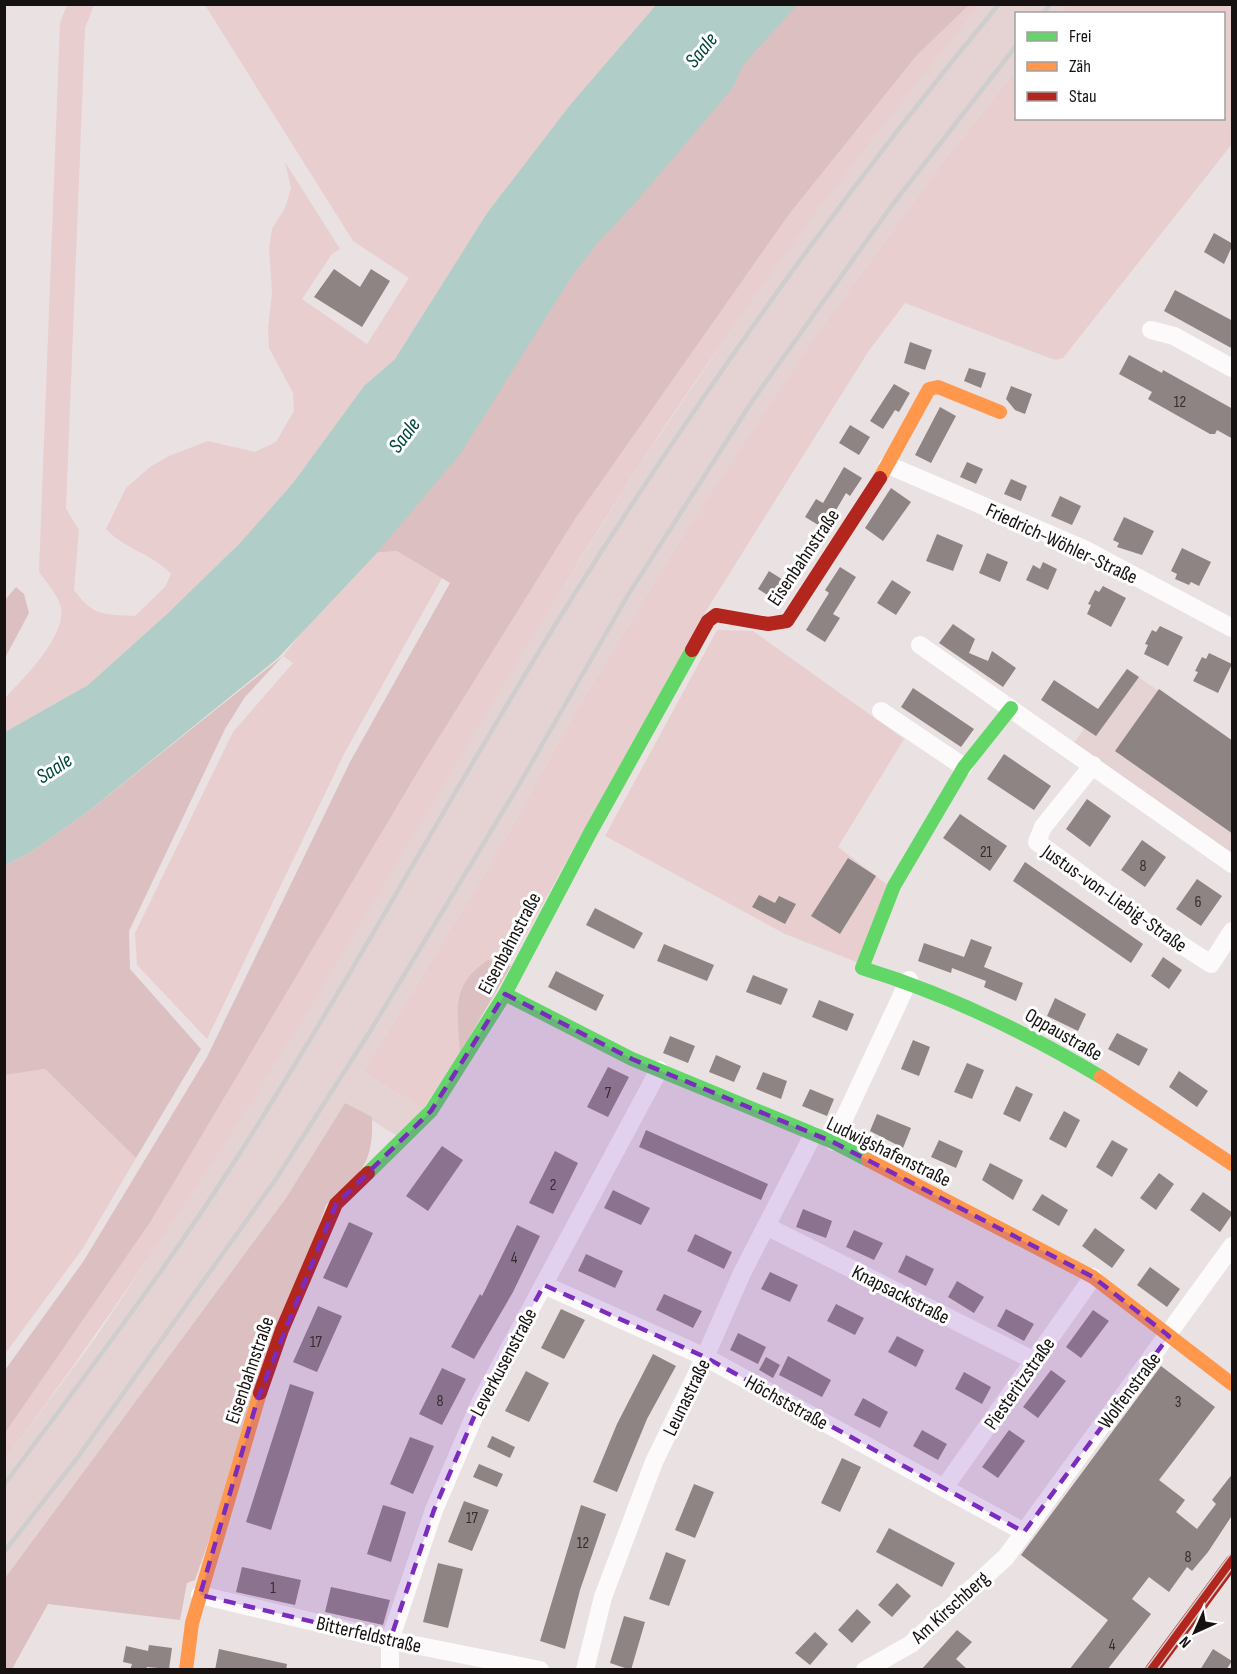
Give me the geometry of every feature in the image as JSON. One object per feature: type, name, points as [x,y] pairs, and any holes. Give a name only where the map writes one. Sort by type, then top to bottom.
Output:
[{"type":"street","points":[[1151,330],[1174,336],[1233,368]]},
{"type":"street","name":"Eisenbahnstraße","points":[[186,1670],[192,1623],[258,1398],[282,1330],[336,1204],[431,1111],[505,994],[590,833],[708,621],[716,615],[768,624],[787,621],[888,465],[929,389],[938,387],[1000,412]]},
{"type":"street","name":"Friedrich-Wöhler-Straße","points":[[888,465],[1084,549],[1233,628]]},
{"type":"street","points":[[920,645],[1233,864]]},
{"type":"street","points":[[881,711],[964,767],[1011,708]]},
{"type":"street","name":"Justus-von-Liebig-Straße","points":[[1092,765],[1043,827],[1037,842],[1149,924],[1211,964],[1233,931]]},
{"type":"street","name":"Oppaustraße","points":[[964,767],[894,886],[862,968],[909,980],[1024,1032],[1132,1096],[1233,1164]]},
{"type":"street","points":[[833,1142],[909,980]]},
{"type":"street","name":"Ludwigshafenstraße","points":[[505,994],[659,1070],[833,1142],[1093,1277],[1233,1384]]},
{"type":"street","name":"Leverkusenstraße","points":[[390,1670],[390,1640],[434,1510],[480,1403],[659,1070]]},
{"type":"street","name":"Leunastraße","points":[[585,1670],[603,1597],[654,1462],[705,1357],[742,1273],[813,1134]]},
{"type":"street","name":"Knapsackstraße","points":[[766,1226],[1035,1361]]},
{"type":"street","name":"Wolfenstraße","points":[[1024,1532],[1233,1246]]},
{"type":"street","name":"Piesteritzstraße","points":[[944,1488],[1093,1277]]},
{"type":"street","name":"Höchststraße","points":[[544,1284],[705,1357],[1024,1532]]},
{"type":"street","name":"Am Kirschberg","points":[[865,1670],[911,1644],[1006,1557],[1024,1532]]},
{"type":"street","points":[[1152,1670],[1233,1562]]},
{"type":"street","name":"Bitterfeldstraße","points":[[200,1595],[390,1640],[540,1670]]},
{"type":"highlighted area","points":[[505,994],[632,1059],[833,1142],[1093,1277],[1169,1336],[1024,1532],[705,1357],[544,1285],[480,1403],[434,1510],[390,1640],[200,1595],[258,1398],[336,1204],[431,1111]]},
{"type":"shaded area","points":[[67,5],[94,5],[85,28],[66,509],[79,530],[74,590],[94,610],[107,614],[135,616],[165,587],[171,574],[156,561],[121,542],[106,529],[126,488],[150,467],[169,456],[208,441],[255,452],[276,442],[294,411],[293,393],[269,348],[268,329],[272,292],[269,249],[272,229],[285,208],[291,188],[285,162],[340,249],[332,254],[302,299],[367,344],[409,278],[353,241],[205,5],[656,5],[570,105],[487,213],[395,359],[364,386],[293,483],[240,543],[167,614],[88,685],[5,732],[5,698],[42,657],[57,632],[61,619],[58,599],[39,572],[60,23]]},
{"type":"shaded area","points":[[790,5],[969,5],[917,55],[790,213],[575,519],[420,768],[151,1221],[5,1433],[5,1370],[83,1262],[207,1057],[350,762],[450,583],[397,551],[371,553],[573,269]]},
{"type":"shaded area","points":[[969,5],[980,5],[844,175],[758,292],[675,411],[530,640],[326,981],[221,1149],[115,1306],[5,1460],[5,1433],[151,1221],[420,768],[575,519],[790,213],[917,55]]},
{"type":"shaded area","points":[[980,5],[1069,5],[1063,12],[1015,12],[1015,71],[943,162],[813,339],[688,527],[572,718],[496,855],[363,1072],[423,1109],[397,1136],[345,1103],[286,1198],[5,1578],[5,1460],[96,1337],[222,1147],[397,862],[515,663],[637,469],[759,288],[893,110]]},
{"type":"shaded area","points":[[1069,5],[1232,5],[1232,144],[1063,358],[1055,360],[905,303],[868,352],[701,619],[460,1053],[423,1109],[363,1072],[496,855],[572,718],[688,527],[813,339],[943,162],[1015,71],[1015,120],[1225,120],[1225,12],[1063,12]]},
{"type":"shaded area","points":[[397,551],[442,578],[344,754],[207,1039],[137,965],[135,933],[233,732],[293,663],[283,656],[321,608],[371,553]]},
{"type":"shaded area","points":[[16,587],[24,594],[29,613],[5,658],[5,600]]},
{"type":"shaded area","points":[[717,630],[753,631],[904,739],[838,847],[889,886],[859,963],[785,934],[605,836]]},
{"type":"shaded area","points":[[283,656],[245,697],[225,729],[129,931],[130,969],[201,1049],[136,1158],[45,1069],[5,1075],[5,865],[31,852],[90,810]]},
{"type":"shaded area","points":[[1127,669],[1232,742],[1232,854],[1073,744]]},
{"type":"shaded area","points":[[488,960],[511,966],[460,1053],[458,1012],[461,990],[476,970]]},
{"type":"shaded area","points":[[45,1069],[136,1158],[83,1248],[5,1354],[5,1075]]},
{"type":"shaded area","points":[[345,1103],[372,1117],[372,1134],[367,1158],[356,1176],[326,1205],[195,1580],[187,1583],[180,1620],[48,1604],[12,1669],[5,1670],[5,1578],[286,1198]]},
{"type":"water","name":"Saale","points":[[656,5],[797,5],[743,65],[732,89],[635,203],[595,246],[570,279],[461,453],[375,555],[278,658],[90,810],[31,852],[5,865],[5,732],[88,685],[167,614],[240,543],[293,483],[364,386],[395,359],[487,213],[570,105]]},
{"type":"building","points":[[1214,233],[1233,244],[1224,264],[1204,252]]},
{"type":"building","points":[[334,269],[360,287],[371,269],[390,281],[362,327],[314,297]]},
{"type":"building","points":[[1175,290],[1233,321],[1233,349],[1164,311]]},
{"type":"building","points":[[910,342],[932,350],[925,370],[904,363]]},
{"type":"building","points":[[1129,355],[1162,373],[1163,370],[1233,409],[1233,439],[1217,430],[1215,434],[1210,434],[1148,399],[1152,392],[1119,374]]},
{"type":"building","points":[[969,368],[986,373],[981,388],[964,381]]},
{"type":"building","points":[[894,384],[910,393],[899,412],[895,410],[883,429],[870,421]]},
{"type":"building","points":[[1011,386],[1032,394],[1025,414],[1015,410],[1006,399]]},
{"type":"building","points":[[940,407],[956,416],[931,463],[915,455]]},
{"type":"building","points":[[850,425],[870,437],[859,455],[839,443]]},
{"type":"building","points":[[967,462],[983,469],[976,484],[960,477]]},
{"type":"building","points":[[844,467],[862,478],[850,496],[846,493],[825,529],[805,517],[816,499],[823,503]]},
{"type":"building","points":[[1011,479],[1027,486],[1021,501],[1004,494]]},
{"type":"building","points":[[891,488],[911,502],[883,541],[865,528]]},
{"type":"building","points":[[1060,496],[1081,506],[1072,525],[1051,516]]},
{"type":"building","points":[[1124,517],[1154,531],[1142,555],[1117,547],[1119,543],[1113,540]]},
{"type":"building","points":[[937,534],[963,545],[953,571],[926,561]]},
{"type":"building","points":[[1182,548],[1211,562],[1199,586],[1191,582],[1189,585],[1175,579],[1177,574],[1171,571]]},
{"type":"building","points":[[987,553],[1008,562],[1000,582],[979,573]]},
{"type":"building","points":[[1043,562],[1057,569],[1048,590],[1026,580],[1033,565],[1040,569]]},
{"type":"building","points":[[840,567],[856,577],[833,614],[840,618],[825,642],[806,630],[829,593],[825,590]]},
{"type":"building","points":[[769,571],[788,583],[777,601],[758,589]]},
{"type":"building","points":[[892,580],[911,592],[896,615],[877,603]]},
{"type":"building","points":[[1103,586],[1126,598],[1111,627],[1087,614],[1091,605],[1088,604],[1095,590],[1099,592]]},
{"type":"building","points":[[953,624],[975,639],[969,653],[988,661],[992,651],[1016,668],[1003,687],[939,643]]},
{"type":"building","points":[[1160,626],[1183,637],[1168,666],[1144,654],[1148,645],[1145,644],[1152,630],[1156,632]]},
{"type":"building","points":[[1209,653],[1232,664],[1218,693],[1193,681],[1202,657],[1206,659]]},
{"type":"building","points":[[1127,669],[1139,677],[1096,736],[1041,700],[1054,680],[1098,709]]},
{"type":"building","points":[[913,688],[974,729],[961,747],[901,707]]},
{"type":"building","points":[[1159,689],[1233,741],[1233,834],[1115,751]]},
{"type":"building","points":[[1004,754],[1051,786],[1034,810],[987,779]]},
{"type":"building","points":[[1087,799],[1111,816],[1090,847],[1066,829]]},
{"type":"building","points":[[960,814],[1007,846],[990,871],[943,838]]},
{"type":"building","points":[[1142,840],[1166,857],[1145,887],[1121,870]]},
{"type":"building","points":[[848,858],[876,876],[840,934],[811,916]]},
{"type":"building","points":[[1025,862],[1143,944],[1131,963],[1013,881]]},
{"type":"building","points":[[1197,879],[1222,896],[1201,926],[1176,909]]},
{"type":"building","points":[[759,895],[775,903],[779,896],[796,904],[785,924],[752,907]]},
{"type":"building","points":[[595,908],[643,933],[634,949],[586,925]]},
{"type":"building","points":[[971,939],[992,947],[984,967],[1023,983],[1016,1001],[984,987],[986,981],[952,968],[951,973],[918,961],[924,943],[964,957]]},
{"type":"building","points":[[664,944],[714,965],[707,981],[657,961]]},
{"type":"building","points":[[1163,957],[1182,970],[1169,989],[1151,976]]},
{"type":"building","points":[[556,971],[604,995],[596,1011],[548,987]]},
{"type":"building","points":[[753,975],[788,989],[781,1005],[746,992]]},
{"type":"building","points":[[1055,998],[1086,1014],[1078,1031],[1047,1016]]},
{"type":"building","points":[[819,1000],[854,1014],[847,1031],[812,1017]]},
{"type":"building","points":[[1117,1033],[1148,1049],[1139,1066],[1108,1049]]},
{"type":"building","points":[[670,1036],[695,1046],[688,1063],[663,1053]]},
{"type":"building","points":[[913,1040],[930,1047],[919,1076],[901,1069]]},
{"type":"building","points":[[716,1055],[741,1066],[734,1082],[709,1072]]},
{"type":"building","points":[[967,1063],[984,1070],[972,1099],[954,1092]]},
{"type":"building","points":[[608,1067],[629,1077],[608,1117],[587,1107]]},
{"type":"building","points":[[1179,1071],[1208,1091],[1197,1107],[1169,1087]]},
{"type":"building","points":[[763,1072],[787,1081],[781,1099],[756,1089]]},
{"type":"building","points":[[1016,1086],[1033,1094],[1020,1122],[1003,1114]]},
{"type":"building","points":[[810,1089],[834,1099],[827,1116],[802,1106]]},
{"type":"building","points":[[1064,1111],[1080,1120],[1066,1148],[1049,1139]]},
{"type":"building","points":[[877,1114],[911,1128],[903,1148],[870,1131]]},
{"type":"building","points":[[646,1130],[768,1184],[761,1200],[639,1147]]},
{"type":"building","points":[[939,1140],[963,1151],[956,1168],[931,1157]]},
{"type":"building","points":[[1112,1140],[1128,1149],[1112,1177],[1096,1167]]},
{"type":"building","points":[[442,1146],[463,1160],[428,1211],[406,1196]]},
{"type":"building","points":[[555,1151],[578,1163],[553,1214],[529,1203]]},
{"type":"building","points":[[990,1163],[1023,1180],[1013,1200],[982,1180]]},
{"type":"building","points":[[1159,1173],[1174,1184],[1156,1210],[1140,1198]]},
{"type":"building","points":[[613,1190],[650,1208],[641,1225],[604,1208]]},
{"type":"building","points":[[1203,1192],[1233,1213],[1220,1232],[1190,1210]]},
{"type":"building","points":[[1042,1194],[1068,1210],[1059,1226],[1032,1210]]},
{"type":"building","points":[[803,1209],[832,1221],[826,1238],[796,1227]]},
{"type":"building","points":[[349,1222],[373,1233],[347,1288],[323,1278]]},
{"type":"building","points":[[517,1225],[540,1236],[513,1292],[474,1359],[451,1347],[480,1294],[482,1296]]},
{"type":"building","points":[[1095,1228],[1125,1250],[1112,1268],[1082,1246]]},
{"type":"building","points":[[854,1230],[883,1243],[874,1260],[846,1247]]},
{"type":"building","points":[[695,1234],[732,1252],[724,1269],[687,1251]]},
{"type":"building","points":[[586,1254],[623,1271],[615,1288],[578,1271]]},
{"type":"building","points":[[906,1255],[934,1269],[926,1286],[898,1272]]},
{"type":"building","points":[[1150,1267],[1180,1289],[1167,1307],[1137,1285]]},
{"type":"building","points":[[770,1272],[798,1285],[790,1302],[761,1289]]},
{"type":"building","points":[[957,1281],[984,1297],[974,1313],[948,1297]]},
{"type":"building","points":[[664,1294],[702,1311],[693,1328],[656,1310]]},
{"type":"building","points":[[836,1304],[864,1318],[855,1335],[827,1321]]},
{"type":"building","points":[[318,1306],[342,1316],[317,1372],[293,1362]]},
{"type":"building","points":[[561,1309],[585,1320],[564,1359],[541,1348]]},
{"type":"building","points":[[1006,1309],[1034,1324],[1024,1341],[997,1326]]},
{"type":"building","points":[[1093,1310],[1109,1321],[1081,1358],[1066,1347]]},
{"type":"building","points":[[738,1333],[766,1347],[758,1364],[730,1350]]},
{"type":"building","points":[[897,1336],[924,1350],[916,1367],[888,1352]]},
{"type":"building","points":[[653,1354],[676,1366],[647,1419],[617,1492],[593,1482],[617,1424]]},
{"type":"building","points":[[788,1356],[831,1380],[822,1397],[779,1375]]},
{"type":"building","points":[[766,1357],[780,1365],[773,1378],[759,1370]]},
{"type":"building","points":[[1161,1366],[1215,1407],[1159,1480],[1185,1500],[1176,1512],[1197,1529],[1216,1504],[1212,1500],[1233,1473],[1233,1514],[1208,1552],[1192,1571],[1187,1567],[1169,1592],[1149,1577],[1132,1599],[1151,1614],[1107,1670],[1069,1670],[1108,1620],[1021,1555]]},
{"type":"building","points":[[442,1368],[466,1379],[442,1425],[419,1414]]},
{"type":"building","points":[[1051,1370],[1066,1381],[1038,1418],[1023,1407]]},
{"type":"building","points":[[526,1371],[549,1383],[529,1422],[505,1411]]},
{"type":"building","points":[[964,1372],[991,1387],[982,1404],[955,1389]]},
{"type":"building","points":[[290,1384],[314,1392],[271,1530],[246,1522]]},
{"type":"building","points":[[863,1398],[888,1412],[880,1428],[854,1415]]},
{"type":"building","points":[[922,1430],[947,1444],[938,1460],[913,1446]]},
{"type":"building","points":[[1009,1430],[1025,1441],[998,1478],[982,1467]]},
{"type":"building","points":[[492,1436],[515,1447],[510,1458],[487,1447]]},
{"type":"building","points":[[410,1437],[434,1446],[413,1494],[390,1484]]},
{"type":"building","points":[[842,1458],[861,1467],[840,1512],[821,1503]]},
{"type":"building","points":[[479,1464],[503,1474],[497,1487],[473,1477]]},
{"type":"building","points":[[694,1484],[714,1492],[695,1538],[675,1530]]},
{"type":"building","points":[[464,1501],[489,1510],[472,1551],[448,1542]]},
{"type":"building","points":[[383,1505],[406,1512],[391,1562],[367,1554]]},
{"type":"building","points":[[581,1505],[606,1514],[580,1590],[565,1649],[540,1641]]},
{"type":"building","points":[[889,1528],[955,1563],[942,1587],[876,1552]]},
{"type":"building","points":[[666,1552],[686,1560],[669,1606],[649,1599]]},
{"type":"building","points":[[438,1563],[463,1569],[448,1628],[423,1622]]},
{"type":"building","points":[[242,1567],[301,1580],[295,1605],[236,1592]]},
{"type":"building","points":[[897,1583],[911,1596],[892,1617],[878,1605]]},
{"type":"building","points":[[331,1587],[390,1600],[383,1625],[325,1612]]},
{"type":"building","points":[[857,1609],[871,1622],[852,1643],[838,1630]]},
{"type":"building","points":[[624,1616],[645,1622],[631,1670],[610,1663]]},
{"type":"building","points":[[957,1630],[972,1642],[956,1659],[968,1670],[921,1670]]},
{"type":"building","points":[[815,1632],[828,1644],[810,1665],[795,1653]]},
{"type":"building","points":[[149,1645],[172,1648],[169,1669],[147,1667],[146,1670],[130,1670],[132,1664],[123,1662],[126,1646],[148,1651]]},
{"type":"building","points":[[219,1649],[287,1664],[286,1670],[215,1670]]},
{"type":"building","points":[[1213,1649],[1232,1661],[1226,1670],[1200,1670]]},
{"type":"tram line","points":[[1145,1670],[1232,1552]]},
{"type":"tram line","points":[[1157,1670],[1232,1568]]},
{"type":"railway","points":[[4,1485],[153,1282],[238,1156],[280,1089],[523,677],[666,452],[718,375],[827,224],[940,76],[999,4]]},
{"type":"railway","points":[[1044,12],[1050,4]]},
{"type":"railway","points":[[4,1552],[78,1457],[276,1179],[369,1033],[523,778],[628,595],[753,400],[890,208],[1015,47]]},
{"type":"traffic: fast","points":[[368,1173],[431,1111],[505,994],[590,833],[692,650]]},
{"type":"traffic: fast","points":[[1011,708],[964,767],[894,886],[862,968],[894,978],[984,1015],[1043,1044],[1101,1077]]},
{"type":"traffic: fast","points":[[505,994],[632,1059],[833,1142],[868,1160]]},
{"type":"traffic: slow","points":[[880,478],[929,389],[938,387],[1000,412]]},
{"type":"traffic: slow","points":[[1101,1077],[1232,1164]]},
{"type":"traffic: slow","points":[[868,1160],[1093,1277],[1232,1384]]},
{"type":"traffic: slow","points":[[186,1670],[192,1623],[260,1393]]},
{"type":"traffic: jam","points":[[692,650],[708,621],[716,615],[768,624],[787,621],[880,478]]},
{"type":"traffic: jam","points":[[260,1393],[282,1330],[336,1204],[368,1173]]},
{"type":"traffic: jam","points":[[1152,1670],[1232,1562]]}]
